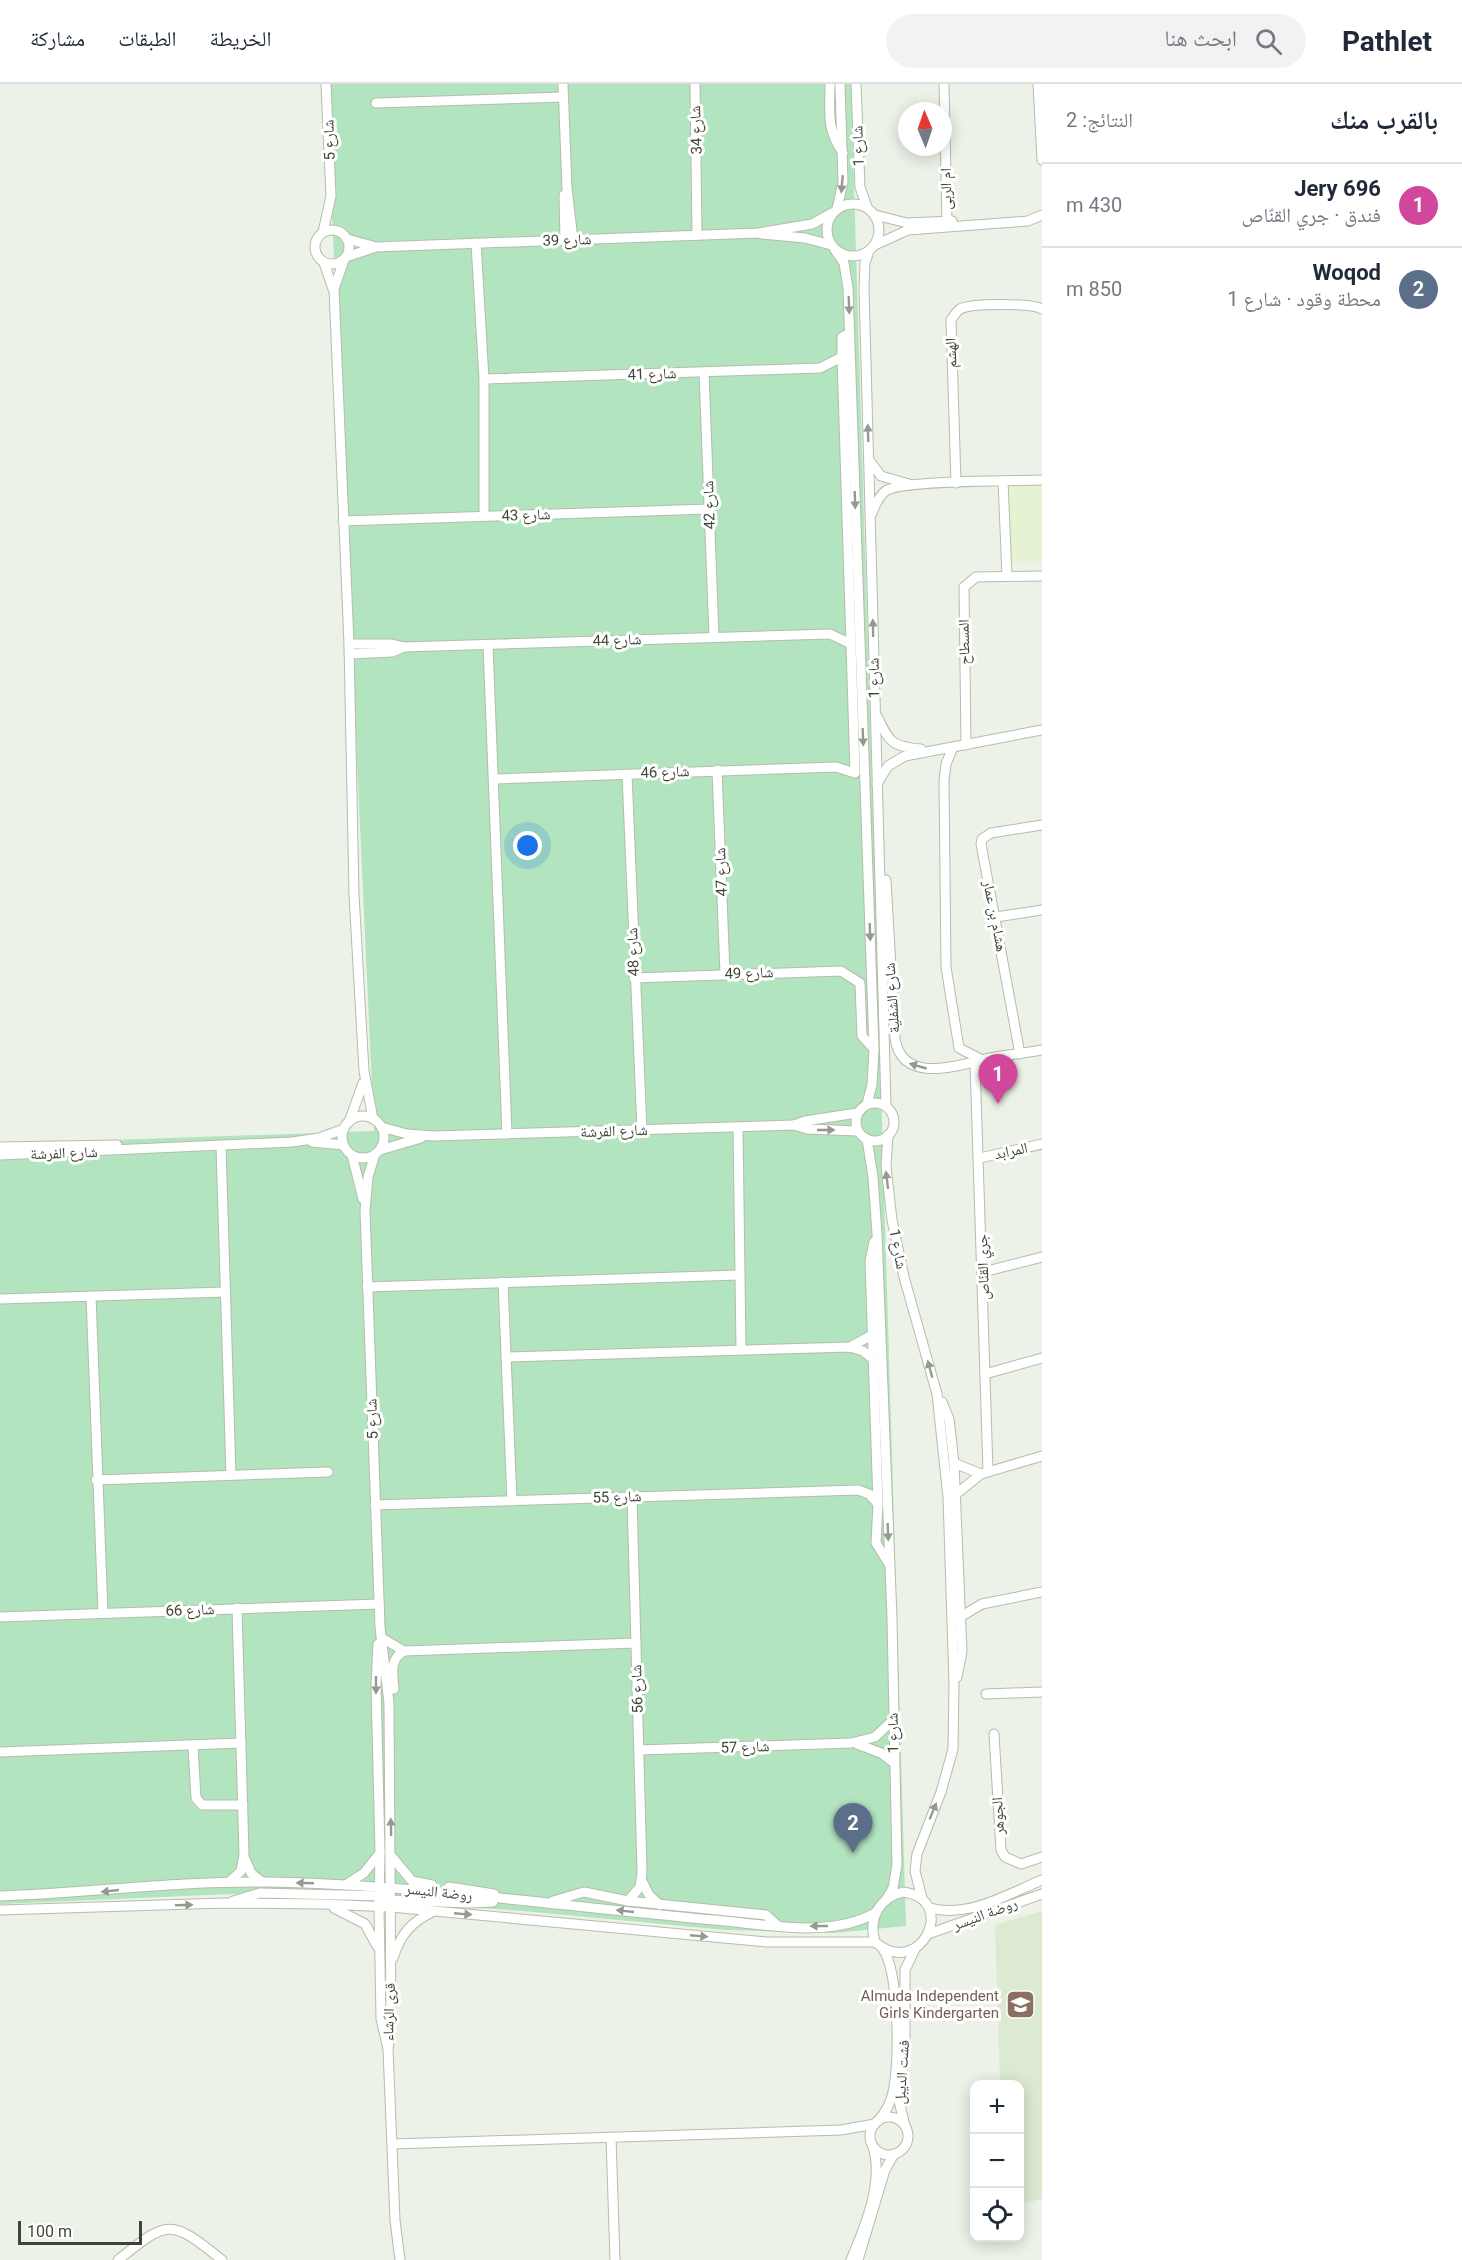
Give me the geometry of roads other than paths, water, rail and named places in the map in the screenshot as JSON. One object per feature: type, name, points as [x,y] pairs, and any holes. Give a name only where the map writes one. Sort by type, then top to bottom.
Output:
[{"type":"street","name":"شارع 5","points":[[327,84],[331,196],[334,219],[344,236]]},
{"type":"street","points":[[563,84],[567,188],[564,195],[569,240]]},
{"type":"street","name":"شارع 34","points":[[695,84],[698,177],[696,180],[700,235]]},
{"type":"street","name":"شارع 1","points":[[830,84],[830,127],[833,138],[843,153]]},
{"type":"street","name":"شارع 1","points":[[835,211],[843,182],[840,84]]},
{"type":"street","name":"شارع 1","points":[[856,84],[860,187],[867,207]]},
{"type":"street","name":"ام الربى","points":[[944,84],[947,221]]},
{"type":"street","points":[[1038,84],[1042,160]]},
{"type":"street","points":[[375,103],[563,97]]},
{"type":"street","name":"شارع 5","points":[[323,232],[331,196]]},
{"type":"street","points":[[857,204],[867,207],[875,215],[879,225],[879,236],[872,248],[852,256],[833,247],[827,235],[827,224],[835,211],[857,204]]},
{"type":"street","name":"شارع 39","points":[[345,258],[376,247],[758,233],[812,224],[835,211]]},
{"type":"street","name":"ام الربى","points":[[875,215],[908,223],[947,221],[972,224]]},
{"type":"street","name":"ام الربى","points":[[872,248],[908,230],[1028,221],[1042,215]]},
{"type":"street","points":[[334,289],[349,248],[344,236],[332,230],[323,232],[317,239],[315,247],[317,256],[324,263],[334,289],[349,649],[354,895],[364,1071],[373,1119],[381,1127],[384,1138],[378,1152],[364,1158],[352,1155],[343,1145],[346,1125],[359,1098],[364,1071]]},
{"type":"street","name":"شارع 39","points":[[758,233],[805,238],[833,247]]},
{"type":"street","name":"شارع 39","points":[[344,236],[376,247]]},
{"type":"street","points":[[476,243],[484,379],[484,516]]},
{"type":"street","name":"شارع 1","points":[[833,247],[844,263],[847,273],[850,333],[874,1049],[872,1085],[867,1104]]},
{"type":"street","name":"شارع 1","points":[[872,248],[864,274],[886,1106]]},
{"type":"street","points":[[324,263],[336,264],[345,258]]},
{"type":"street","name":"الهشم","points":[[956,483],[951,320],[955,313],[970,306],[1029,306],[1042,309]]},
{"type":"street","name":"شارع 1","points":[[850,333],[842,337],[842,376],[855,773]]},
{"type":"street","name":"شارع 41","points":[[820,368],[842,357]]},
{"type":"street","name":"شارع 41","points":[[484,379],[820,368],[842,376]]},
{"type":"street","name":"شارع 42","points":[[704,372],[714,637]]},
{"type":"street","points":[[869,460],[881,476],[914,485]]},
{"type":"street","points":[[870,518],[877,501],[887,490],[914,485],[1042,480]]},
{"type":"street","points":[[1003,482],[1007,576]]},
{"type":"street","name":"شارع 43","points":[[343,521],[709,509]]},
{"type":"street","name":"المسطاح","points":[[966,745],[964,587],[976,577],[1042,576]]},
{"type":"street","name":"شارع 44","points":[[830,634],[850,622]]},
{"type":"street","name":"شارع 44","points":[[349,649],[392,644],[404,647],[830,634],[851,644]]},
{"type":"street","points":[[488,645],[507,1134]]},
{"type":"street","points":[[875,712],[890,740],[897,746],[932,750]]},
{"type":"street","points":[[877,786],[894,761],[932,750],[1042,730]]},
{"type":"street","points":[[953,747],[946,764],[944,781],[946,967],[959,1048],[978,1061]]},
{"type":"street","name":"شارع 46","points":[[836,767],[854,756]]},
{"type":"street","name":"شارع 46","points":[[495,779],[836,767],[855,773]]},
{"type":"street","name":"شارع 47","points":[[717,770],[725,974]]},
{"type":"street","name":"شارع 48","points":[[627,774],[642,1130]]},
{"type":"street","name":"هشام بن عمار","points":[[1020,1054],[982,849],[982,838],[991,833],[1042,825]]},
{"type":"street","name":"شارع الشفلية","points":[[879,828],[884,845],[896,1048],[907,1063],[918,1068],[936,1069],[1042,1050]]},
{"type":"street","points":[[996,917],[1042,910]]},
{"type":"street","name":"شارع 49","points":[[634,978],[835,970],[846,972],[860,983],[861,1030],[865,1040],[874,1049]]},
{"type":"street","name":"جري القنّاص","points":[[978,1061],[985,1473]]},
{"type":"street","points":[[880,1103],[886,1106],[894,1120],[888,1135],[878,1140],[867,1139],[858,1131],[857,1113],[867,1104],[880,1103]]},
{"type":"street","name":"شارع الفرشة","points":[[381,1127],[407,1134],[434,1136],[507,1134],[794,1125],[805,1121],[857,1113]]},
{"type":"street","points":[[346,1125],[360,1117],[373,1119]]},
{"type":"street","name":"شارع الفرشة","points":[[0,1155],[292,1142],[319,1138],[346,1125]]},
{"type":"street","name":"شارع الفرشة","points":[[794,1125],[807,1129],[858,1131]]},
{"type":"street","points":[[738,1127],[741,1349]]},
{"type":"street","name":"شارع 1","points":[[888,1135],[886,1166],[898,1250],[937,1394],[948,1497],[954,1684],[953,1749],[915,1867],[921,1898]]},
{"type":"street","name":"شارع الفرشة","points":[[378,1152],[434,1136]]},
{"type":"street","name":"شارع 1","points":[[867,1139],[873,1176],[877,1234],[897,1865],[893,1888],[886,1900]]},
{"type":"street","name":"شارع الفرشة","points":[[292,1142],[343,1145]]},
{"type":"street","name":"المرابد","points":[[980,1158],[1042,1144]]},
{"type":"street","name":"شارع الفرشة","points":[[0,1147],[117,1145],[128,1148]]},
{"type":"street","points":[[220,1146],[231,1475]]},
{"type":"street","name":"شارع 5","points":[[378,1152],[368,1178],[365,1211],[380,1627]]},
{"type":"street","name":"شارع 5","points":[[352,1155],[365,1211]]},
{"type":"street","name":"شارع 1","points":[[877,1234],[870,1261],[878,1504],[876,1543],[889,1564]]},
{"type":"street","points":[[983,1272],[1042,1257]]},
{"type":"street","points":[[367,1287],[739,1275]]},
{"type":"street","points":[[503,1282],[512,1501]]},
{"type":"street","points":[[0,1299],[225,1292]]},
{"type":"street","points":[[91,1296],[96,1480],[103,1613]]},
{"type":"street","points":[[850,1347],[872,1335]]},
{"type":"street","points":[[506,1357],[850,1347],[863,1350],[873,1359]]},
{"type":"street","points":[[985,1374],[1042,1358]]},
{"type":"street","name":"شارع 1","points":[[937,1394],[949,1419],[954,1463],[962,1652],[954,1684]]},
{"type":"street","points":[[955,1495],[985,1473],[1042,1456]]},
{"type":"street","points":[[954,1463],[985,1473]]},
{"type":"street","points":[[96,1480],[328,1472]]},
{"type":"street","points":[[858,1490],[869,1484],[877,1474]]},
{"type":"street","points":[[858,1490],[869,1494],[878,1504]]},
{"type":"street","name":"شارع 55","points":[[375,1505],[858,1490]]},
{"type":"street","name":"شارع 56","points":[[632,1496],[642,1881]]},
{"type":"street","points":[[960,1592],[969,1601],[982,1604]]},
{"type":"street","points":[[960,1617],[982,1604],[1042,1592]]},
{"type":"street","name":"شارع 66","points":[[0,1617],[379,1604]]},
{"type":"street","points":[[229,1882],[241,1871],[244,1854],[237,1608]]},
{"type":"street","points":[[380,1627],[389,1703]]},
{"type":"street","name":"قرى الرّشاء","points":[[380,1627],[376,1685],[379,1907],[391,2033],[388,2049],[395,2220],[400,2260]]},
{"type":"street","points":[[382,1638],[404,1651]]},
{"type":"street","points":[[389,1703],[394,1692],[393,1664],[396,1656],[404,1651],[636,1643]]},
{"type":"street","points":[[986,1694],[1042,1692]]},
{"type":"street","name":"قرى الرّشاء","points":[[385,1965],[391,1903],[392,1855],[389,1703]]},
{"type":"street","name":"شارع 57","points":[[639,1750],[851,1743],[875,1737],[893,1720]]},
{"type":"street","name":"الجوهر","points":[[994,1734],[1001,1850],[1012,1862],[1021,1864],[1042,1857]]},
{"type":"street","points":[[0,1752],[241,1743]]},
{"type":"street","name":"شارع 57","points":[[851,1743],[867,1747],[894,1763]]},
{"type":"street","points":[[193,1746],[196,1798],[202,1805],[243,1805]]},
{"type":"street","points":[[345,1884],[364,1873],[380,1853]]},
{"type":"street","points":[[244,1854],[249,1871],[262,1882]]},
{"type":"street","points":[[392,1855],[412,1881],[483,1890],[501,1899]]},
{"type":"street","name":"روضة النيسر","points":[[930,1908],[948,1911],[967,1909],[1042,1880]]},
{"type":"street","points":[[628,1901],[642,1881],[649,1895],[660,1905]]},
{"type":"street","name":"روضة النيسر","points":[[0,1896],[77,1894],[229,1882],[262,1882],[345,1884],[379,1892],[391,1888],[777,1925],[845,1925],[875,1913]]},
{"type":"street","points":[[225,1903],[260,1893],[379,1892]]},
{"type":"street","points":[[550,1903],[584,1892],[628,1901],[766,1915],[777,1925]]},
{"type":"street","points":[[903,1892],[921,1898],[930,1908],[931,1926],[928,1934],[916,1947],[900,1953],[879,1945],[872,1932],[875,1913],[886,1900],[903,1892]]},
{"type":"street","name":"روضة النيسر","points":[[928,1934],[1042,1894]]},
{"type":"street","points":[[391,1903],[470,1904],[501,1899]]},
{"type":"street","name":"روضة النيسر","points":[[0,1910],[225,1903],[379,1907],[391,1903],[432,1912],[767,1942],[879,1945]]},
{"type":"street","points":[[323,1904],[350,1914],[365,1924],[375,1938],[385,1965]]},
{"type":"street","points":[[385,1965],[402,1934],[417,1919],[432,1912]]},
{"type":"street","name":"فشت الديبل","points":[[876,2122],[886,2111],[893,2094],[896,2050],[892,1972],[879,1945]]},
{"type":"street","name":"فشت الديبل","points":[[904,2126],[899,2101],[905,2039],[905,1970],[916,1947]]},
{"type":"street","points":[[393,2144],[841,2130],[892,2118],[904,2126],[907,2140],[903,2149],[894,2154],[885,2155],[872,2144],[841,2130]]},
{"type":"street","points":[[851,2260],[868,2214],[877,2175],[872,2144],[876,2122]]},
{"type":"street","points":[[611,2137],[615,2260]]},
{"type":"street","points":[[858,2260],[885,2170],[894,2154]]},
{"type":"street","points":[[118,2260],[153,2232],[164,2228],[176,2229],[189,2236],[222,2260]]},
{"type":"place","name":"Jery 696","points":[[998,1104]]},
{"type":"place","name":"Woqod","points":[[853,1853]]},
{"type":"place","name":"Almuda Independent Girls Kindergarten","points":[[1020,2005]]}]
